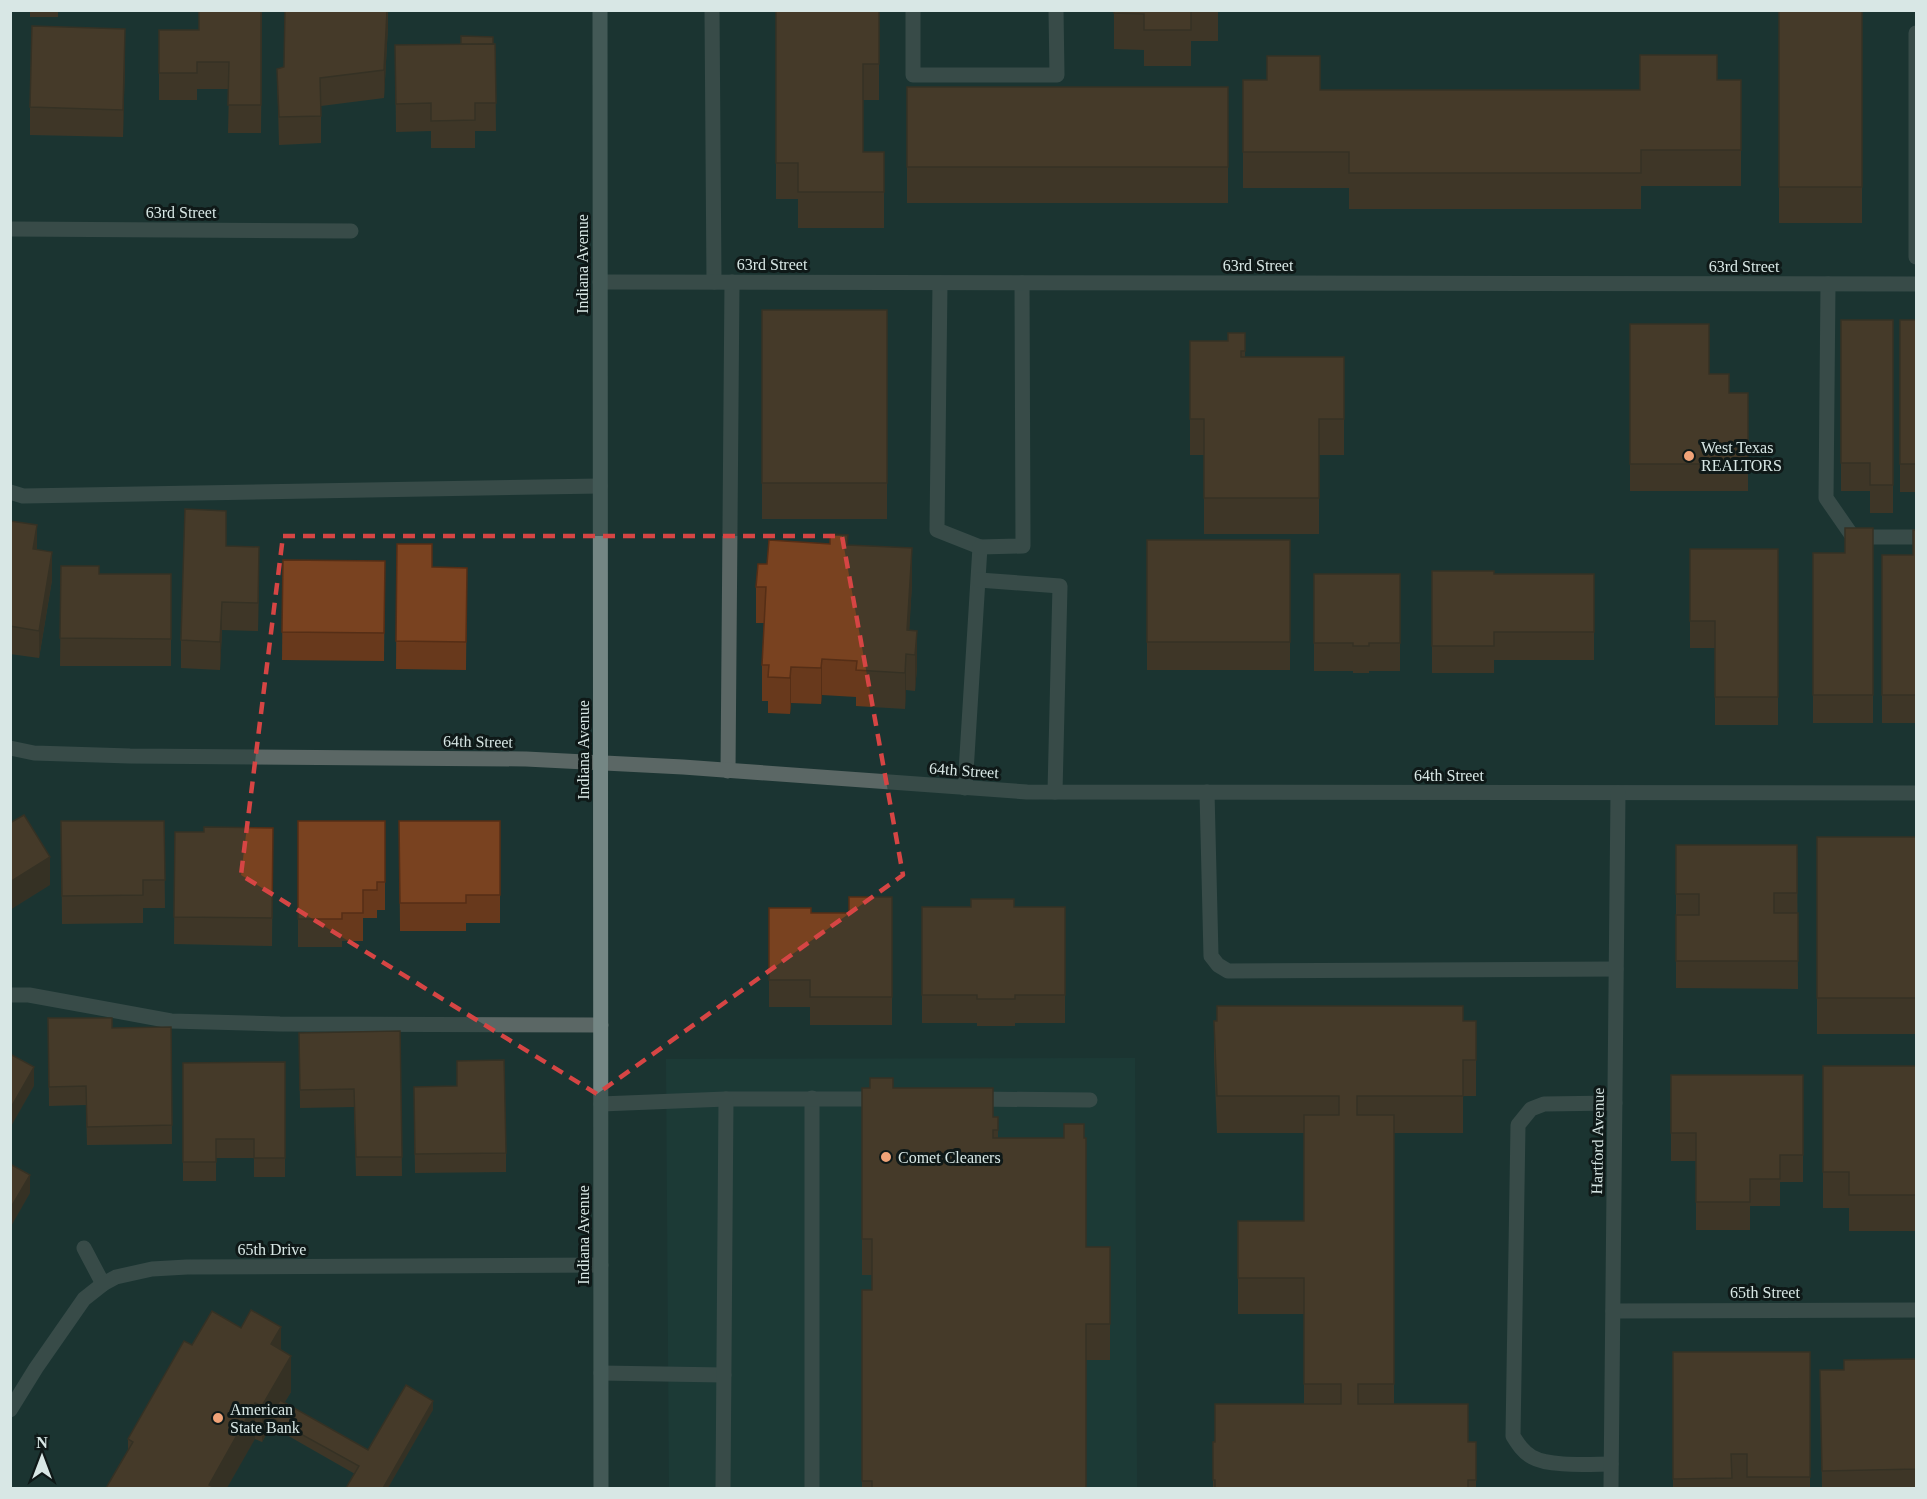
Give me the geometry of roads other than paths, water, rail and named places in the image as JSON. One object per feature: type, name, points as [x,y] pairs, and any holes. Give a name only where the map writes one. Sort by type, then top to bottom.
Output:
[{"type":"main road","name":"Indiana Avenue","points":[[600,10],[601,1488]]},
{"type":"street","points":[[712,10],[714,282]]},
{"type":"street","points":[[913,10],[913,75],[1057,75],[1056,10]]},
{"type":"street","points":[[1917,33],[1917,257]]},
{"type":"street","name":"63rd Street","points":[[10,228],[351,231]]},
{"type":"street","name":"63rd Street","points":[[600,282],[1917,284]]},
{"type":"street","points":[[728,771],[732,282]]},
{"type":"street","points":[[940,283],[937,531],[980,547],[1023,546],[1023,283]]},
{"type":"street","points":[[1828,284],[1826,498],[1853,537],[1917,537]]},
{"type":"street","points":[[10,492],[23,496],[600,486]]},
{"type":"street","points":[[965,788],[980,547]]},
{"type":"street","points":[[978,580],[1060,586],[1055,792]]},
{"type":"street","name":"64th Street","points":[[10,748],[34,753],[118,755],[526,759],[1055,792],[1917,793]]},
{"type":"street","points":[[1207,792],[1211,956],[1218,965],[1228,970],[1616,969]]},
{"type":"street","name":"Hartford Avenue","points":[[1611,1488],[1618,793]]},
{"type":"street","points":[[10,995],[29,995],[171,1021],[280,1024],[601,1025]]},
{"type":"street","points":[[812,1098],[812,1488]]},
{"type":"street","points":[[601,1104],[726,1099],[893,1099]]},
{"type":"street","points":[[723,1488],[726,1099]]},
{"type":"street","points":[[962,1099],[1090,1100]]},
{"type":"street","points":[[1611,1464],[1534,1459],[1523,1450],[1513,1436],[1518,1125],[1531,1108],[1544,1104],[1615,1103]]},
{"type":"street","points":[[84,1248],[103,1284]]},
{"type":"street","name":"65th Drive","points":[[10,1410],[84,1299],[103,1284],[132,1272],[187,1267],[601,1265]]},
{"type":"street","name":"65th Street","points":[[1613,1311],[1917,1310]]},
{"type":"street","points":[[601,1373],[724,1376]]},
{"type":"place","name":"West Texas REALTORS","points":[[1689,456]]},
{"type":"place","name":"Comet Cleaners","points":[[886,1157]]},
{"type":"place","name":"American State Bank","points":[[218,1418]]}]
